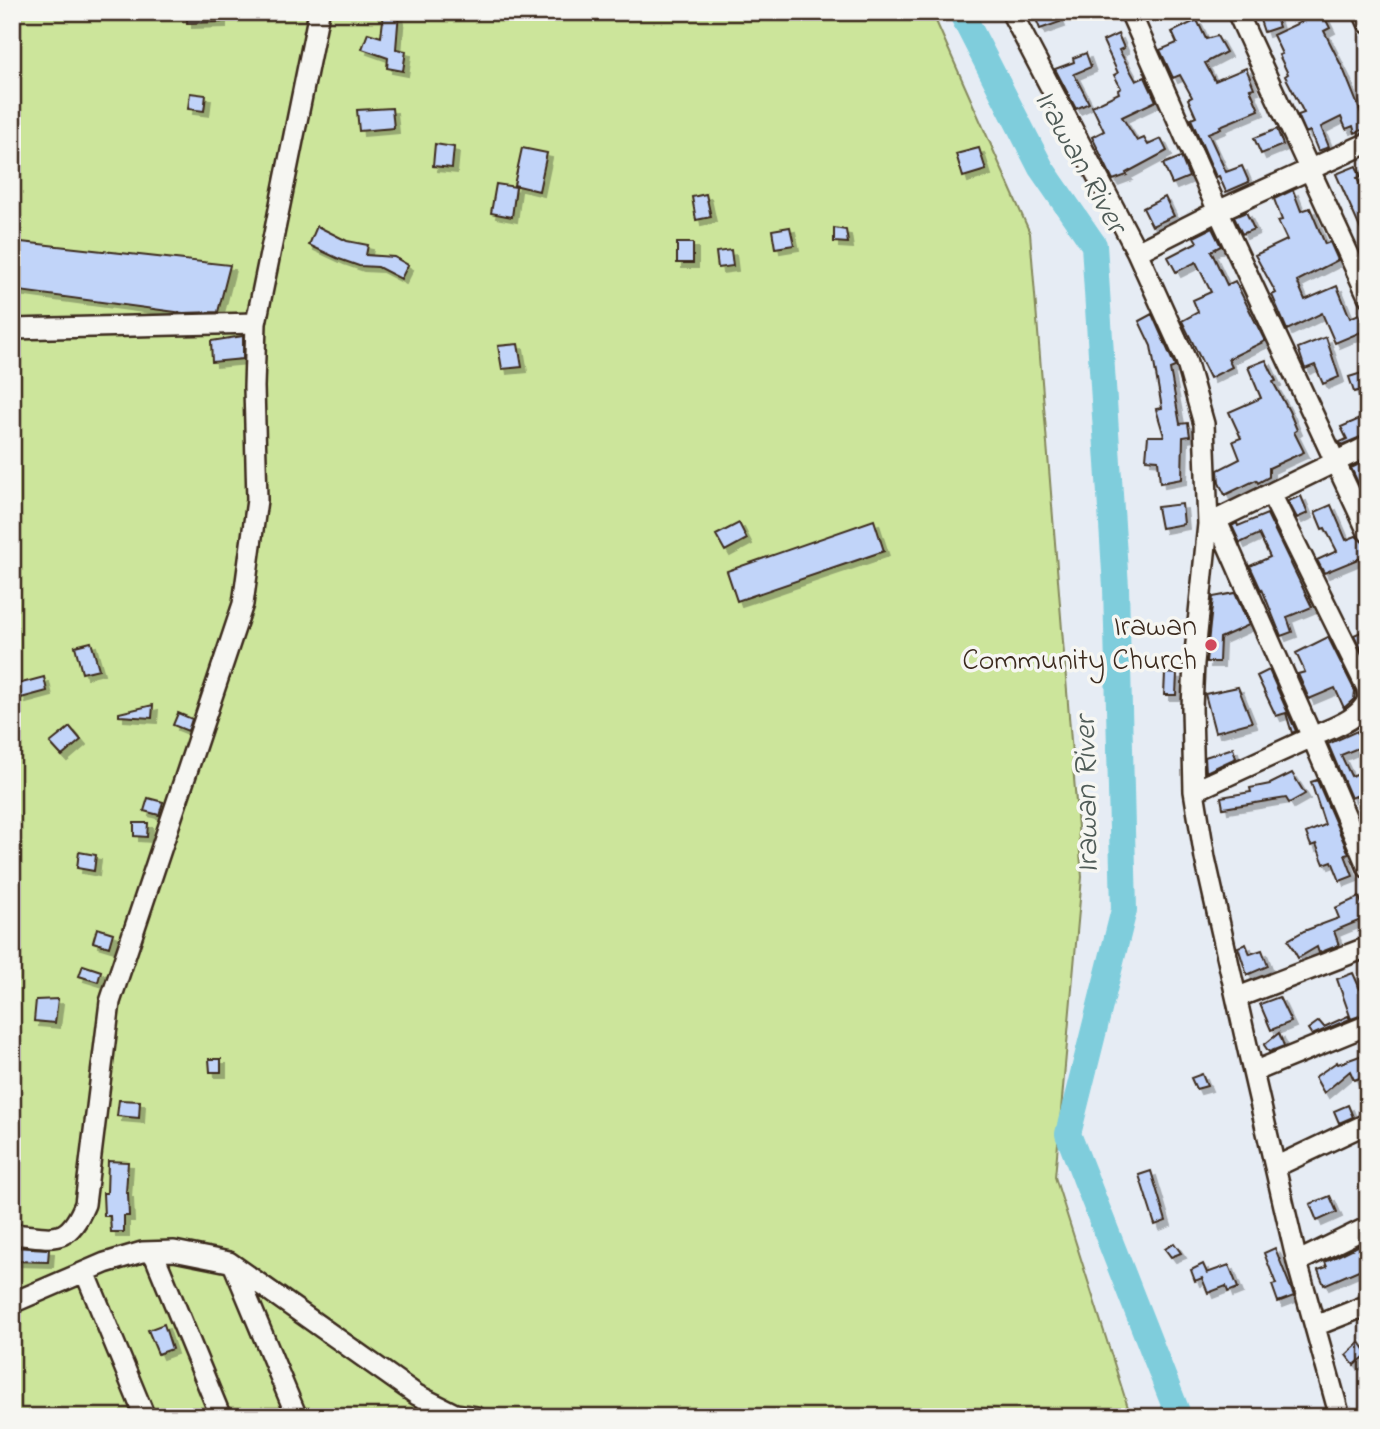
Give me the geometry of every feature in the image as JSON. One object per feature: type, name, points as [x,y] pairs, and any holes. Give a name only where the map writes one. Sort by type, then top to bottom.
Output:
[{"type":"street","points":[[12,1234],[62,1236],[72,1230],[85,1204],[110,1002],[243,604],[257,500],[254,387],[256,323],[318,12]]},
{"type":"street","points":[[1011,12],[1137,252],[1186,360],[1205,424],[1212,523],[1194,663],[1194,790],[1205,858],[1297,1262],[1340,1417]]},
{"type":"street","points":[[1130,12],[1218,211],[1368,532]]},
{"type":"street","points":[[1237,12],[1368,296]]},
{"type":"street","points":[[1363,12],[1368,23]]},
{"type":"street","points":[[1137,252],[1218,211],[1368,143]]},
{"type":"street","points":[[12,329],[256,323]]},
{"type":"street","points":[[1212,523],[1368,446]]},
{"type":"street","points":[[1194,790],[1356,715],[1365,707],[1368,698],[1367,688],[1271,494]]},
{"type":"street","points":[[1212,523],[1312,737],[1368,868]]},
{"type":"street","points":[[1238,997],[1368,947]]},
{"type":"street","points":[[1253,1072],[1368,1025]]},
{"type":"street","points":[[1275,1167],[1368,1123]]},
{"type":"street","points":[[1297,1262],[1368,1227]]},
{"type":"street","points":[[12,1303],[85,1272],[142,1252],[174,1251],[229,1262],[417,1395],[454,1416],[476,1417]]},
{"type":"street","points":[[153,1252],[221,1417]]},
{"type":"street","points":[[234,1266],[297,1417]]},
{"type":"street","points":[[85,1272],[145,1417]]},
{"type":"street","points":[[1315,1326],[1368,1305]]},
{"type":"green space","points":[[12,12],[932,12],[1030,233],[1082,877],[1055,1177],[1131,1417],[12,1417]]},
{"type":"building","points":[[187,12],[221,12],[221,22],[187,23]]},
{"type":"building","points":[[384,12],[399,12],[396,49],[406,51],[403,71],[387,68],[388,58],[362,49],[368,33],[381,37]]},
{"type":"building","points":[[1056,12],[1060,22],[1040,29],[1036,19]]},
{"type":"building","points":[[1274,12],[1279,27],[1264,32],[1259,17]]},
{"type":"building","points":[[1322,12],[1330,28],[1324,31],[1367,128],[1355,133],[1353,126],[1346,129],[1341,117],[1321,127],[1329,147],[1318,151],[1310,131],[1306,133],[1298,115],[1304,113],[1285,76],[1288,74],[1273,35]]},
{"type":"building","points":[[1197,20],[1206,39],[1217,36],[1226,52],[1205,63],[1215,81],[1246,68],[1254,88],[1250,89],[1259,110],[1208,133],[1226,172],[1242,166],[1249,182],[1226,192],[1219,176],[1216,177],[1191,119],[1196,117],[1188,99],[1192,97],[1180,75],[1173,78],[1160,50],[1177,43],[1172,32]]},
{"type":"building","points":[[1118,34],[1124,48],[1119,50],[1136,81],[1145,77],[1156,101],[1122,117],[1137,141],[1144,138],[1148,145],[1161,139],[1167,151],[1126,173],[1127,175],[1113,180],[1092,137],[1104,131],[1092,106],[1119,93],[1121,88],[1114,75],[1118,73],[1103,41]]},
{"type":"building","points":[[1086,53],[1091,67],[1074,74],[1089,103],[1076,109],[1055,69],[1074,62],[1073,58]]},
{"type":"building","points":[[190,93],[206,95],[204,111],[188,109]]},
{"type":"building","points":[[392,108],[394,128],[359,131],[357,110]]},
{"type":"building","points":[[1277,129],[1283,145],[1261,154],[1254,138]]},
{"type":"building","points":[[435,144],[454,147],[452,168],[433,166]]},
{"type":"building","points":[[522,148],[547,153],[539,191],[514,185]]},
{"type":"building","points":[[979,148],[986,170],[963,177],[956,154]]},
{"type":"building","points":[[1181,157],[1189,177],[1172,184],[1163,164]]},
{"type":"building","points":[[1356,166],[1361,177],[1357,178],[1368,204],[1368,246],[1336,174]]},
{"type":"building","points":[[496,184],[516,187],[512,217],[491,213]]},
{"type":"building","points":[[1293,190],[1301,211],[1310,208],[1325,244],[1330,242],[1338,260],[1297,281],[1305,300],[1337,286],[1350,318],[1359,314],[1366,330],[1335,343],[1322,313],[1287,330],[1272,295],[1276,293],[1255,255],[1287,240],[1278,221],[1282,220],[1274,199]]},
{"type":"building","points":[[706,194],[711,217],[696,220],[692,197]]},
{"type":"building","points":[[1165,197],[1174,216],[1152,226],[1143,208]]},
{"type":"building","points":[[1246,212],[1254,229],[1242,234],[1234,217]]},
{"type":"building","points":[[317,226],[347,241],[368,245],[366,255],[394,257],[408,265],[401,279],[378,267],[359,266],[309,245]]},
{"type":"building","points":[[790,227],[794,245],[775,248],[772,230]]},
{"type":"building","points":[[834,228],[846,230],[848,243],[834,242]]},
{"type":"building","points":[[1212,228],[1221,246],[1211,251],[1227,285],[1235,281],[1265,341],[1228,359],[1232,367],[1210,378],[1182,321],[1198,312],[1193,300],[1211,292],[1196,262],[1176,272],[1168,257],[1197,242],[1194,237]]},
{"type":"building","points":[[12,241],[230,265],[218,312],[183,313],[12,290]]},
{"type":"building","points":[[677,243],[693,243],[693,263],[677,263]]},
{"type":"building","points":[[731,250],[733,266],[718,268],[716,252]]},
{"type":"building","points":[[1152,314],[1175,367],[1170,369],[1180,424],[1188,423],[1190,436],[1183,437],[1182,479],[1160,483],[1158,460],[1146,459],[1148,436],[1164,436],[1156,409],[1162,408],[1151,346],[1139,321]]},
{"type":"building","points":[[243,336],[243,359],[212,362],[211,341]]},
{"type":"building","points":[[1326,337],[1339,377],[1323,384],[1315,365],[1305,369],[1298,348]]},
{"type":"building","points":[[518,344],[522,367],[502,369],[498,346]]},
{"type":"building","points":[[1266,360],[1304,452],[1269,468],[1269,477],[1258,483],[1256,480],[1225,495],[1219,483],[1218,470],[1240,459],[1233,441],[1241,438],[1229,412],[1261,398],[1248,367]]},
{"type":"building","points":[[1368,371],[1368,388],[1354,392],[1349,377]]},
{"type":"building","points":[[1364,417],[1368,423],[1368,434],[1341,445],[1340,442],[1347,439],[1341,427]]},
{"type":"building","points":[[1368,460],[1368,503],[1351,468]]},
{"type":"building","points":[[1301,496],[1308,513],[1297,518],[1288,501]]},
{"type":"building","points":[[1182,504],[1184,524],[1161,528],[1157,507]]},
{"type":"building","points":[[1331,505],[1346,540],[1356,536],[1364,543],[1368,555],[1324,573],[1317,560],[1337,551],[1325,528],[1322,529],[1315,512]]},
{"type":"building","points":[[1267,514],[1312,607],[1287,617],[1292,632],[1281,636],[1250,566],[1270,557],[1259,534],[1240,543],[1232,526]]},
{"type":"building","points":[[874,520],[884,551],[737,601],[727,571]]},
{"type":"building","points":[[739,523],[747,539],[725,551],[716,535]]},
{"type":"building","points":[[1235,593],[1249,625],[1220,638],[1219,662],[1206,662],[1213,597]]},
{"type":"building","points":[[1368,629],[1368,662],[1354,635]]},
{"type":"building","points":[[1328,637],[1355,691],[1354,699],[1344,708],[1335,688],[1309,699],[1298,674],[1305,672],[1296,653]]},
{"type":"building","points":[[91,642],[99,669],[82,673],[75,646]]},
{"type":"building","points":[[1269,670],[1296,731],[1292,733],[1286,713],[1276,716],[1257,676]]},
{"type":"building","points":[[1165,673],[1177,674],[1176,695],[1164,695]]},
{"type":"building","points":[[44,677],[47,691],[21,698],[18,684]]},
{"type":"building","points":[[1238,687],[1252,722],[1215,732],[1205,694]]},
{"type":"building","points":[[153,705],[152,718],[119,716],[119,713]]},
{"type":"building","points":[[178,713],[192,719],[188,731],[173,725]]},
{"type":"building","points":[[70,727],[81,740],[62,756],[50,743]]},
{"type":"building","points":[[1357,731],[1363,746],[1341,755],[1351,776],[1368,770],[1368,791],[1351,798],[1328,744]]},
{"type":"building","points":[[1233,748],[1236,758],[1206,772],[1205,757]]},
{"type":"building","points":[[1292,773],[1305,794],[1289,803],[1286,798],[1223,808],[1221,797],[1251,792],[1250,788],[1270,784]]},
{"type":"building","points":[[1317,780],[1349,854],[1345,855],[1353,876],[1340,881],[1332,861],[1324,864],[1316,844],[1311,846],[1306,833],[1325,825],[1311,782]]},
{"type":"building","points":[[148,798],[163,802],[159,815],[144,811]]},
{"type":"building","points":[[134,823],[148,823],[147,837],[134,836]]},
{"type":"building","points":[[79,852],[96,855],[94,871],[77,868]]},
{"type":"building","points":[[1359,897],[1362,904],[1368,902],[1368,917],[1334,931],[1339,945],[1319,953],[1317,947],[1298,958],[1288,940],[1339,918],[1335,908]]},
{"type":"building","points":[[97,928],[113,933],[109,947],[93,942]]},
{"type":"building","points":[[1246,944],[1250,954],[1262,950],[1268,966],[1247,975],[1238,947]]},
{"type":"building","points":[[83,965],[101,971],[98,982],[79,976]]},
{"type":"building","points":[[1353,973],[1360,989],[1368,985],[1368,1013],[1351,1019],[1337,979]]},
{"type":"building","points":[[1279,997],[1291,1022],[1271,1030],[1260,1004]]},
{"type":"building","points":[[58,999],[55,1023],[34,1021],[36,1000]]},
{"type":"building","points":[[1348,1016],[1350,1019],[1312,1035],[1308,1029],[1319,1021],[1324,1027]]},
{"type":"building","points":[[1279,1033],[1284,1046],[1269,1052],[1264,1045]]},
{"type":"building","points":[[1368,1053],[1368,1075],[1354,1080],[1350,1071],[1324,1093],[1315,1077],[1337,1062],[1338,1064]]},
{"type":"building","points":[[209,1059],[221,1059],[221,1072],[210,1072]]},
{"type":"building","points":[[1202,1074],[1207,1086],[1196,1089],[1191,1078]]},
{"type":"building","points":[[119,1100],[140,1101],[139,1118],[117,1116]]},
{"type":"building","points":[[1348,1105],[1353,1117],[1339,1123],[1334,1111]]},
{"type":"building","points":[[108,1161],[128,1162],[126,1193],[129,1216],[124,1216],[124,1232],[111,1232],[110,1216],[104,1216],[103,1193],[107,1193]]},
{"type":"building","points":[[1151,1171],[1166,1221],[1155,1225],[1139,1175]]},
{"type":"building","points":[[1330,1196],[1337,1212],[1317,1221],[1310,1204]]},
{"type":"building","points":[[1368,1241],[1368,1266],[1324,1285],[1318,1270],[1327,1267],[1325,1262]]},
{"type":"building","points":[[1174,1243],[1181,1253],[1171,1257],[1165,1249]]},
{"type":"building","points":[[12,1247],[49,1249],[48,1262],[12,1261]]},
{"type":"building","points":[[1275,1248],[1294,1296],[1278,1302],[1272,1285],[1276,1284],[1264,1253]]},
{"type":"building","points":[[1203,1264],[1207,1273],[1229,1265],[1238,1288],[1228,1292],[1226,1286],[1208,1293],[1202,1278],[1195,1281],[1191,1270]]},
{"type":"building","points":[[164,1324],[172,1349],[158,1354],[148,1330]]},
{"type":"building","points":[[1360,1342],[1368,1354],[1354,1365],[1346,1355]]},
{"type":"waterway","name":"Irawan River","points":[[961,12],[1041,168],[1094,245],[1116,587],[1124,910],[1068,1134],[1179,1417]]},
{"type":"place","name":"Irawan Community Church","points":[[1211,645]]}]
